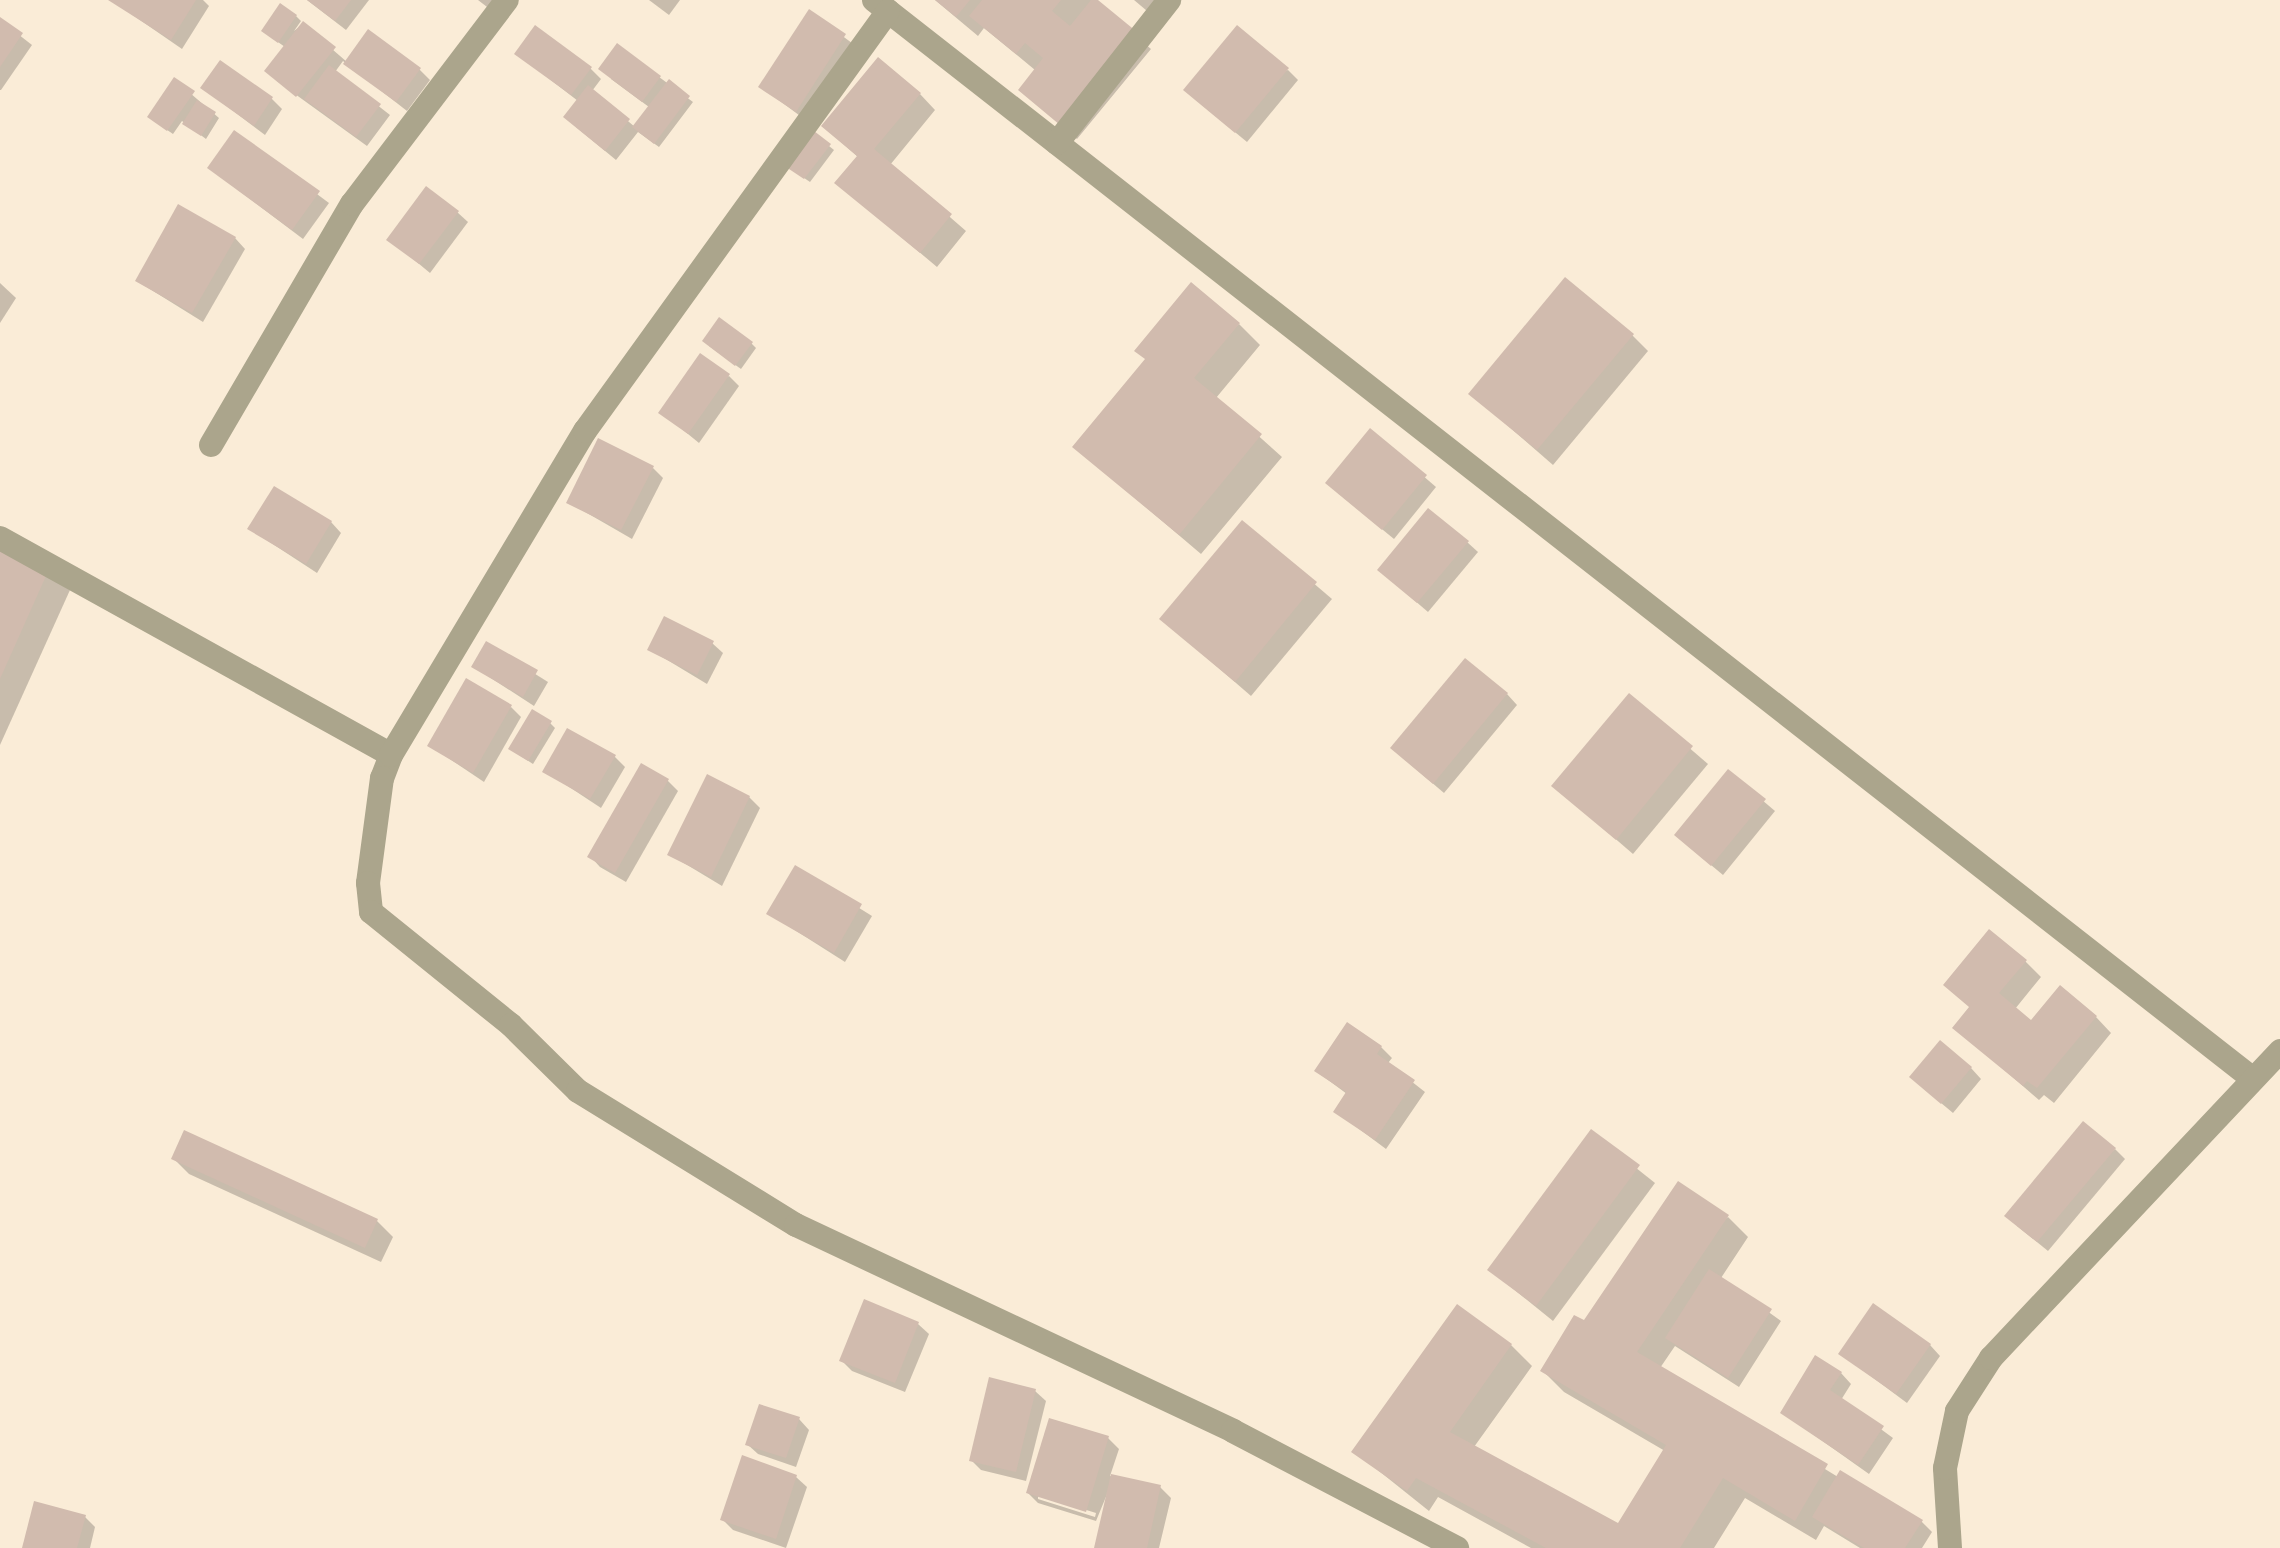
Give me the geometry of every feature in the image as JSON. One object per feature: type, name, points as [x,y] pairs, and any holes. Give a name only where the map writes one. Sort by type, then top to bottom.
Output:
[{"type":"street","points":[[211,445],[352,204],[507,0]]},
{"type":"street","points":[[1057,143],[1169,0]]},
{"type":"street","points":[[1457,1548],[1233,1431],[796,1225],[578,1091],[511,1025],[371,912],[368,883],[382,778],[391,755],[585,431],[881,5],[2253,1079]]},
{"type":"street","points":[[0,538],[391,755]]},
{"type":"street","points":[[1950,1548],[1945,1468],[1957,1411],[1991,1358],[2280,1051]]},
{"type":"building","points":[[108,0],[196,0],[171,40]]},
{"type":"building","points":[[307,0],[351,0],[335,21]]},
{"type":"building","points":[[935,0],[970,0],[956,17]]},
{"type":"building","points":[[982,0],[1061,0],[1052,11],[1070,26],[1091,0],[1098,0],[1137,32],[1060,125],[1018,90],[1043,58],[1025,43],[1016,54],[969,16]]},
{"type":"building","points":[[280,3],[297,15],[278,43],[261,31]]},
{"type":"building","points":[[809,9],[846,34],[796,112],[758,87]]},
{"type":"building","points":[[0,17],[23,33],[0,67]]},
{"type":"building","points":[[303,21],[336,47],[296,97],[264,71]]},
{"type":"building","points":[[535,25],[592,67],[571,95],[514,54]]},
{"type":"building","points":[[1237,25],[1289,68],[1235,133],[1183,90]]},
{"type":"building","points":[[368,29],[421,68],[396,102],[343,64]]},
{"type":"building","points":[[617,43],[661,76],[642,102],[598,69]]},
{"type":"building","points":[[878,57],[921,93],[874,149],[952,214],[920,253],[834,183],[857,156],[821,126]]},
{"type":"building","points":[[220,60],[273,97],[254,126],[200,88]]},
{"type":"building","points":[[329,65],[381,104],[356,137],[304,99]]},
{"type":"building","points":[[174,77],[195,91],[167,131],[147,117]]},
{"type":"building","points":[[669,79],[690,96],[654,144],[632,127]]},
{"type":"building","points":[[588,85],[630,119],[605,151],[563,117]]},
{"type":"building","points":[[197,100],[216,112],[201,136],[182,124]]},
{"type":"building","points":[[234,130],[320,191],[292,230],[207,168]]},
{"type":"building","points":[[814,131],[831,144],[804,179],[786,167]]},
{"type":"building","points":[[426,186],[459,211],[419,264],[386,240]]},
{"type":"building","points":[[178,204],[236,237],[192,313],[135,281]]},
{"type":"building","points":[[1565,277],[1634,334],[1537,450],[1468,394]]},
{"type":"building","points":[[1191,282],[1240,323],[1194,378],[1262,434],[1179,535],[1072,447],[1145,359],[1134,351]]},
{"type":"building","points":[[719,317],[753,342],[735,366],[702,341]]},
{"type":"building","points":[[700,353],[730,374],[688,434],[658,413]]},
{"type":"building","points":[[1370,428],[1427,475],[1382,530],[1325,483]]},
{"type":"building","points":[[598,438],[654,466],[621,530],[566,503]]},
{"type":"building","points":[[274,486],[332,521],[306,564],[247,529]]},
{"type":"building","points":[[1428,508],[1469,541],[1417,603],[1377,570]]},
{"type":"building","points":[[1242,520],[1317,582],[1235,682],[1159,619]]},
{"type":"building","points":[[0,545],[50,567],[0,679]]},
{"type":"building","points":[[664,616],[714,641],[697,675],[647,650]]},
{"type":"building","points":[[486,641],[538,670],[523,697],[471,667]]},
{"type":"building","points":[[1465,658],[1508,693],[1433,784],[1390,748]]},
{"type":"building","points":[[466,678],[512,705],[473,773],[427,746]]},
{"type":"building","points":[[1629,693],[1693,746],[1616,840],[1551,786]]},
{"type":"building","points":[[532,709],[552,721],[528,761],[508,749]]},
{"type":"building","points":[[567,728],[616,755],[590,799],[542,772]]},
{"type":"building","points":[[641,763],[669,779],[615,873],[587,857]]},
{"type":"building","points":[[1728,769],[1766,799],[1711,866],[1674,835]]},
{"type":"building","points":[[707,774],[750,796],[711,877],[667,855]]},
{"type":"building","points":[[795,865],[862,904],[834,953],[766,914]]},
{"type":"building","points":[[1989,929],[2027,960],[1999,993],[2031,1020],[2060,985],[2097,1016],[2037,1088],[2027,1081],[2023,1086],[1952,1028],[1969,1007],[1943,985]]},
{"type":"building","points":[[1347,1022],[1382,1046],[1377,1054],[1415,1080],[1375,1140],[1333,1112],[1346,1092],[1314,1071]]},
{"type":"building","points":[[1940,1040],[1972,1067],[1941,1104],[1909,1077]]},
{"type":"building","points":[[2083,1121],[2116,1148],[2037,1242],[2004,1216]]},
{"type":"building","points":[[1591,1129],[1640,1165],[1536,1306],[1487,1270]]},
{"type":"building","points":[[184,1130],[378,1219],[365,1248],[171,1159]]},
{"type":"building","points":[[1678,1181],[1729,1215],[1637,1352],[1828,1464],[1795,1521],[1723,1478],[1680,1548],[1546,1548],[1416,1478],[1407,1491],[1351,1452],[1457,1304],[1512,1344],[1450,1432],[1618,1523],[1666,1445],[1540,1371],[1574,1315],[1584,1320]]},
{"type":"building","points":[[1709,1269],[1772,1309],[1728,1378],[1665,1338]]},
{"type":"building","points":[[864,1299],[919,1322],[895,1383],[839,1361]]},
{"type":"building","points":[[1873,1303],[1931,1344],[1896,1394],[1838,1354]]},
{"type":"building","points":[[1815,1355],[1842,1372],[1830,1390],[1884,1426],[1858,1465],[1780,1413]]},
{"type":"building","points":[[989,1377],[1036,1389],[1016,1472],[969,1461]]},
{"type":"building","points":[[759,1404],[800,1417],[786,1458],[745,1445]]},
{"type":"building","points":[[1049,1418],[1109,1436],[1086,1512],[1026,1493]]},
{"type":"building","points":[[742,1455],[797,1475],[776,1539],[720,1520]]},
{"type":"building","points":[[1840,1470],[1923,1520],[1905,1548],[1864,1548],[1812,1517]]},
{"type":"building","points":[[1111,1474],[1161,1485],[1147,1548],[1094,1548]]},
{"type":"building","points":[[34,1501],[86,1515],[77,1548],[22,1548]]}]
